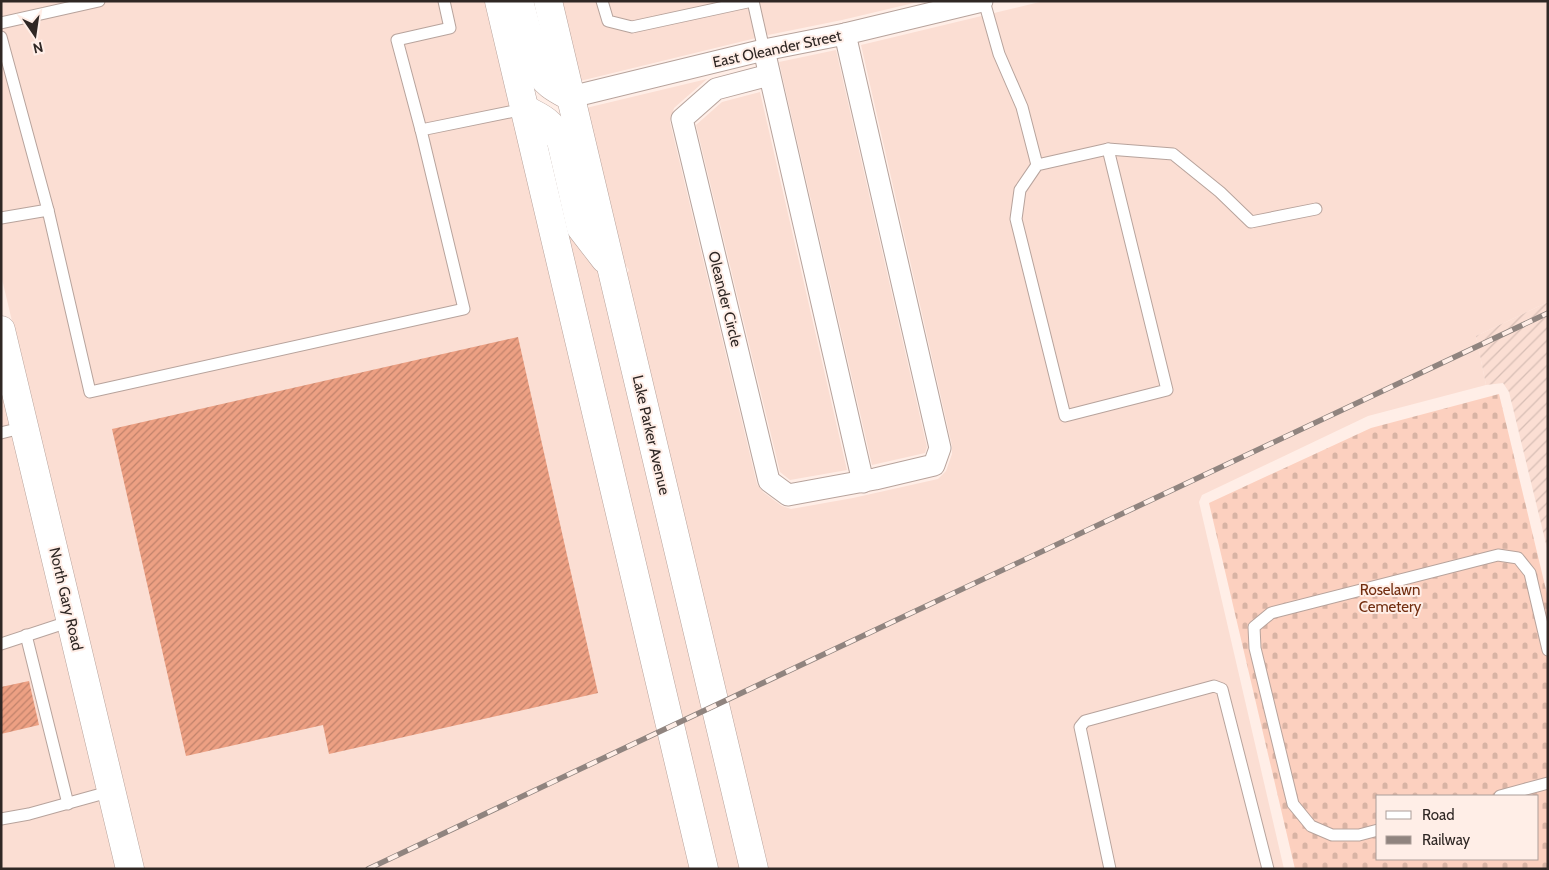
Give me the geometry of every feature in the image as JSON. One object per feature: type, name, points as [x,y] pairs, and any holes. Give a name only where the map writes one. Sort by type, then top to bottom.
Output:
[{"type":"main road","points":[[499,1],[704,869]]},
{"type":"main road","points":[[519,1],[537,68],[542,78],[550,86],[571,97]]},
{"type":"main road","name":"Lake Parker Avenue","points":[[548,1],[754,869]]},
{"type":"main road","points":[[524,109],[546,120],[555,130],[561,141],[581,228],[612,268]]},
{"type":"main road","name":"North Gary Road","points":[[1,330],[13,430],[71,621],[130,869]]},
{"type":"street","name":"East Oleander Street","points":[[571,97],[764,50],[845,34],[983,1]]},
{"type":"street","name":"Oleander Circle","points":[[769,75],[716,88],[682,119],[769,481],[788,495],[863,482],[934,465],[940,448],[845,34]]},
{"type":"street","points":[[764,50],[863,482]]},
{"type":"lane","points":[[1,23],[99,1]]},
{"type":"lane","points":[[1,38],[48,210],[90,392],[464,309],[421,130],[397,40],[450,28],[444,1]]},
{"type":"lane","points":[[602,1],[608,21],[632,27],[752,1],[764,50]]},
{"type":"lane","points":[[983,1],[999,54],[1022,107],[1037,165]]},
{"type":"lane","points":[[421,130],[524,109]]},
{"type":"lane","points":[[1108,149],[1167,390],[1065,416],[1016,219],[1020,190],[1037,165],[1108,149],[1174,154],[1220,192],[1251,222],[1316,209]]},
{"type":"lane","points":[[1,218],[48,210]]},
{"type":"lane","points":[[1376,831],[1359,835],[1332,835],[1311,826],[1294,804],[1255,648],[1254,627],[1271,613],[1498,555],[1518,558],[1530,573],[1548,650]]},
{"type":"lane","points":[[1,644],[71,621]]},
{"type":"lane","points":[[26,635],[68,804]]},
{"type":"lane","points":[[1110,869],[1080,727],[1085,721],[1214,686],[1222,689],[1268,869]]},
{"type":"lane","points":[[1504,795],[1548,783]]},
{"type":"lane","points":[[1,819],[112,792]]},
{"type":"shaded area","points":[[1,1],[486,1],[511,108],[508,116],[514,119],[691,869],[143,869],[1,275]]},
{"type":"shaded area","points":[[561,1],[922,1],[842,20],[767,34],[580,81]]},
{"type":"shaded area","points":[[1044,1],[1548,1],[1548,302],[1476,336],[1486,385],[1368,416],[1202,495],[1199,502],[1284,869],[766,869],[626,274],[629,270],[623,262],[586,108],[707,79],[674,108],[670,122],[757,484],[763,492],[782,506],[791,509],[853,498],[938,479],[946,471],[952,454],[952,446],[861,45]]},
{"type":"shaded area","points":[[836,50],[927,447],[925,453],[872,465],[779,62]]},
{"type":"shaded area","points":[[760,92],[847,470],[790,480],[780,472],[696,125],[722,102]]},
{"type":"shaded area","points":[[543,136],[549,145],[571,237],[600,275],[741,869],[717,869]]},
{"type":"shaded area","points":[[1548,302],[1548,552],[1509,392],[1503,383],[1486,385],[1476,336]]},
{"type":"shaded area","points":[[1,383],[117,869],[1,869]]},
{"type":"green space","name":"Roselawn Cemetery","points":[[1499,394],[1548,598],[1548,869],[1295,869],[1209,503],[1371,428]]},
{"type":"building","points":[[518,337],[598,693],[329,754],[323,725],[186,756],[112,429]]},
{"type":"building","points":[[29,681],[39,725],[1,734],[1,687]]},
{"type":"railway","points":[[368,869],[1548,313]]}]
